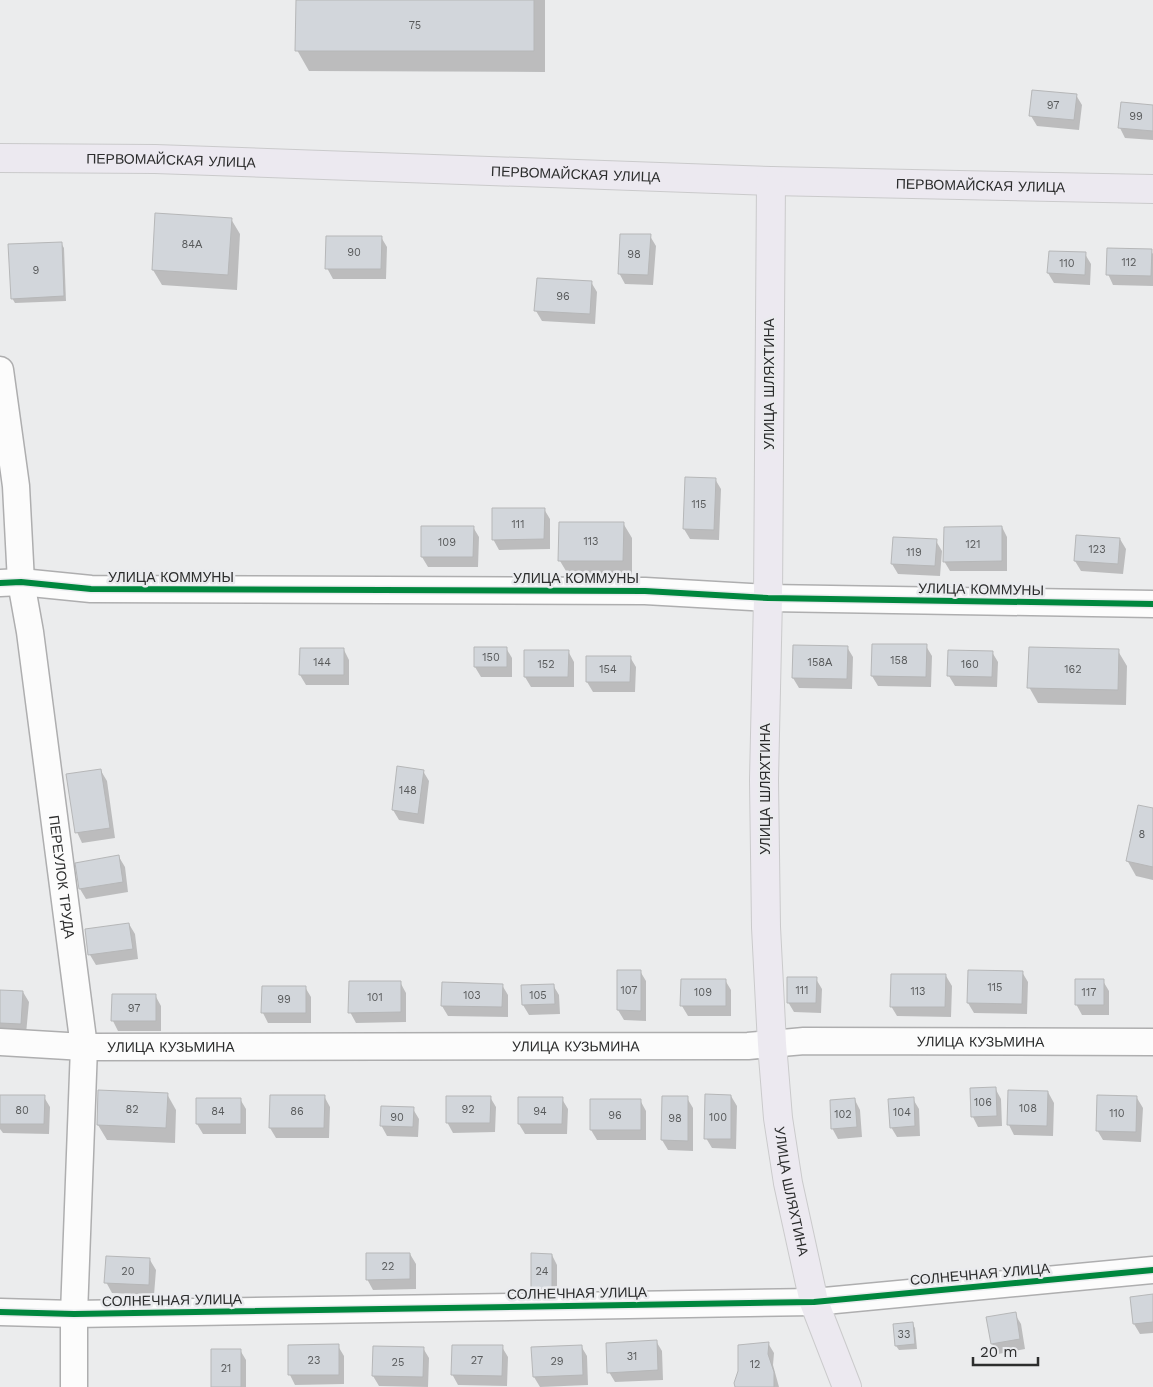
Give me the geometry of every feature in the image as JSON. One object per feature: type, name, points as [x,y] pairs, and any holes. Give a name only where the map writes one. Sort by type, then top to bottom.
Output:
[{"type":"main road","name":"ПЕРВОМАЙСКАЯ УЛИЦА","points":[[0,158],[165,159],[771,180],[1153,189]]},
{"type":"main road","name":"УЛИЦА ШЛЯХТИНА","points":[[771,180],[768,598],[764,780],[766,926],[772,1044],[778,1118],[787,1174],[814,1302],[847,1387]]},
{"type":"street","name":"ПЕРЕУЛОК ТРУДА","points":[[0,370],[16,486],[11,582],[30,632],[84,1047],[74,1314],[74,1387]]},
{"type":"street","name":"УЛИЦА КОММУНЫ","points":[[11,582],[91,589],[645,591],[768,598],[1153,604]]},
{"type":"street","name":"УЛИЦА КУЗЬМИНА","points":[[0,1042],[84,1047],[748,1046],[804,1041],[1153,1042]]},
{"type":"street","name":"СОЛНЕЧНАЯ УЛИЦА","points":[[0,1312],[74,1314],[814,1302],[1153,1270]]},
{"type":"building","points":[[296,0],[534,0],[534,51],[295,51]]},
{"type":"building","points":[[1032,90],[1077,94],[1074,120],[1029,116]]},
{"type":"building","points":[[1121,102],[1153,105],[1153,131],[1118,128]]},
{"type":"building","points":[[155,213],[232,218],[228,275],[152,270]]},
{"type":"building","points":[[620,234],[651,234],[648,275],[618,274]]},
{"type":"building","points":[[326,236],[382,236],[381,269],[325,269]]},
{"type":"building","points":[[62,242],[64,296],[11,299],[8,244]]},
{"type":"building","points":[[1107,248],[1152,249],[1151,276],[1106,275]]},
{"type":"building","points":[[1049,251],[1086,252],[1085,275],[1047,273]]},
{"type":"building","points":[[537,278],[592,281],[590,314],[534,311]]},
{"type":"building","points":[[685,477],[716,478],[714,530],[683,529]]},
{"type":"building","points":[[492,508],[545,508],[544,539],[492,540]]},
{"type":"building","points":[[559,522],[624,522],[623,561],[558,561]]},
{"type":"building","points":[[421,526],[474,526],[473,557],[421,557]]},
{"type":"building","points":[[1002,526],[1002,561],[943,562],[944,527]]},
{"type":"building","points":[[1076,535],[1120,538],[1118,564],[1074,561]]},
{"type":"building","points":[[893,537],[937,539],[935,566],[891,564]]},
{"type":"building","points":[[872,644],[927,644],[926,677],[871,676]]},
{"type":"building","points":[[793,645],[848,646],[847,679],[792,678]]},
{"type":"building","points":[[474,647],[507,647],[507,667],[474,667]]},
{"type":"building","points":[[1029,647],[1119,649],[1118,690],[1027,688]]},
{"type":"building","points":[[300,648],[344,648],[344,675],[299,675]]},
{"type":"building","points":[[524,650],[569,650],[568,677],[524,677]]},
{"type":"building","points":[[948,650],[993,651],[992,677],[947,676]]},
{"type":"building","points":[[586,656],[631,656],[630,682],[586,682]]},
{"type":"building","points":[[397,766],[424,770],[418,814],[392,810]]},
{"type":"building","points":[[101,769],[110,828],[75,833],[66,774]]},
{"type":"building","points":[[1138,805],[1153,808],[1153,867],[1126,861]]},
{"type":"building","points":[[119,855],[123,882],[79,889],[75,863]]},
{"type":"building","points":[[129,923],[133,949],[88,955],[85,929]]},
{"type":"building","points":[[617,970],[641,970],[641,1011],[617,1010]]},
{"type":"building","points":[[968,970],[1023,971],[1022,1004],[967,1003]]},
{"type":"building","points":[[891,974],[946,974],[945,1007],[890,1007]]},
{"type":"building","points":[[787,977],[817,977],[816,1003],[787,1003]]},
{"type":"building","points":[[681,979],[726,979],[726,1006],[680,1006]]},
{"type":"building","points":[[1075,979],[1104,979],[1104,1005],[1075,1005]]},
{"type":"building","points":[[349,981],[401,981],[401,1012],[348,1013]]},
{"type":"building","points":[[442,982],[503,984],[502,1007],[441,1006]]},
{"type":"building","points":[[554,984],[555,1004],[522,1005],[521,985]]},
{"type":"building","points":[[262,986],[306,986],[306,1013],[261,1013]]},
{"type":"building","points":[[0,990],[23,991],[21,1024],[0,1023]]},
{"type":"building","points":[[112,994],[156,994],[156,1021],[111,1021]]},
{"type":"building","points":[[996,1087],[997,1116],[971,1117],[970,1088]]},
{"type":"building","points":[[98,1090],[168,1093],[166,1128],[97,1125]]},
{"type":"building","points":[[1008,1090],[1048,1091],[1047,1126],[1007,1125]]},
{"type":"building","points":[[705,1094],[731,1095],[731,1139],[704,1139]]},
{"type":"building","points":[[0,1095],[45,1095],[44,1124],[0,1124]]},
{"type":"building","points":[[270,1095],[325,1095],[324,1128],[269,1128]]},
{"type":"building","points":[[1097,1095],[1137,1096],[1136,1132],[1096,1131]]},
{"type":"building","points":[[446,1096],[491,1096],[490,1123],[446,1123]]},
{"type":"building","points":[[662,1096],[688,1096],[688,1141],[661,1140]]},
{"type":"building","points":[[518,1097],[563,1097],[562,1124],[518,1124]]},
{"type":"building","points":[[914,1097],[915,1126],[890,1128],[888,1099]]},
{"type":"building","points":[[196,1098],[241,1098],[241,1124],[196,1124]]},
{"type":"building","points":[[855,1098],[857,1127],[831,1129],[830,1100]]},
{"type":"building","points":[[590,1099],[641,1099],[641,1130],[590,1130]]},
{"type":"building","points":[[381,1106],[414,1107],[413,1127],[380,1126]]},
{"type":"building","points":[[366,1253],[410,1253],[410,1279],[366,1280]]},
{"type":"building","points":[[531,1253],[552,1254],[552,1289],[531,1288]]},
{"type":"building","points":[[106,1256],[150,1258],[149,1285],[104,1283]]},
{"type":"building","points":[[1153,1294],[1153,1322],[1133,1324],[1130,1297]]},
{"type":"building","points":[[1016,1312],[1020,1339],[991,1344],[986,1317]]},
{"type":"building","points":[[913,1322],[915,1344],[895,1346],[893,1324]]},
{"type":"building","points":[[657,1340],[658,1370],[607,1373],[606,1343]]},
{"type":"building","points":[[769,1342],[768,1354],[774,1372],[774,1387],[735,1387],[734,1383],[738,1371],[738,1345]]},
{"type":"building","points":[[339,1344],[339,1375],[288,1375],[288,1345]]},
{"type":"building","points":[[452,1345],[503,1345],[502,1376],[451,1375]]},
{"type":"building","points":[[582,1345],[583,1375],[533,1377],[531,1347]]},
{"type":"building","points":[[373,1346],[424,1347],[423,1377],[372,1376]]},
{"type":"building","points":[[211,1349],[241,1349],[241,1387],[211,1387]]},
{"type":"cycle path","points":[[0,583],[21,582],[91,589],[645,591],[768,598],[1153,604]]},
{"type":"cycle path","points":[[0,1312],[74,1314],[814,1302],[1153,1270]]}]
